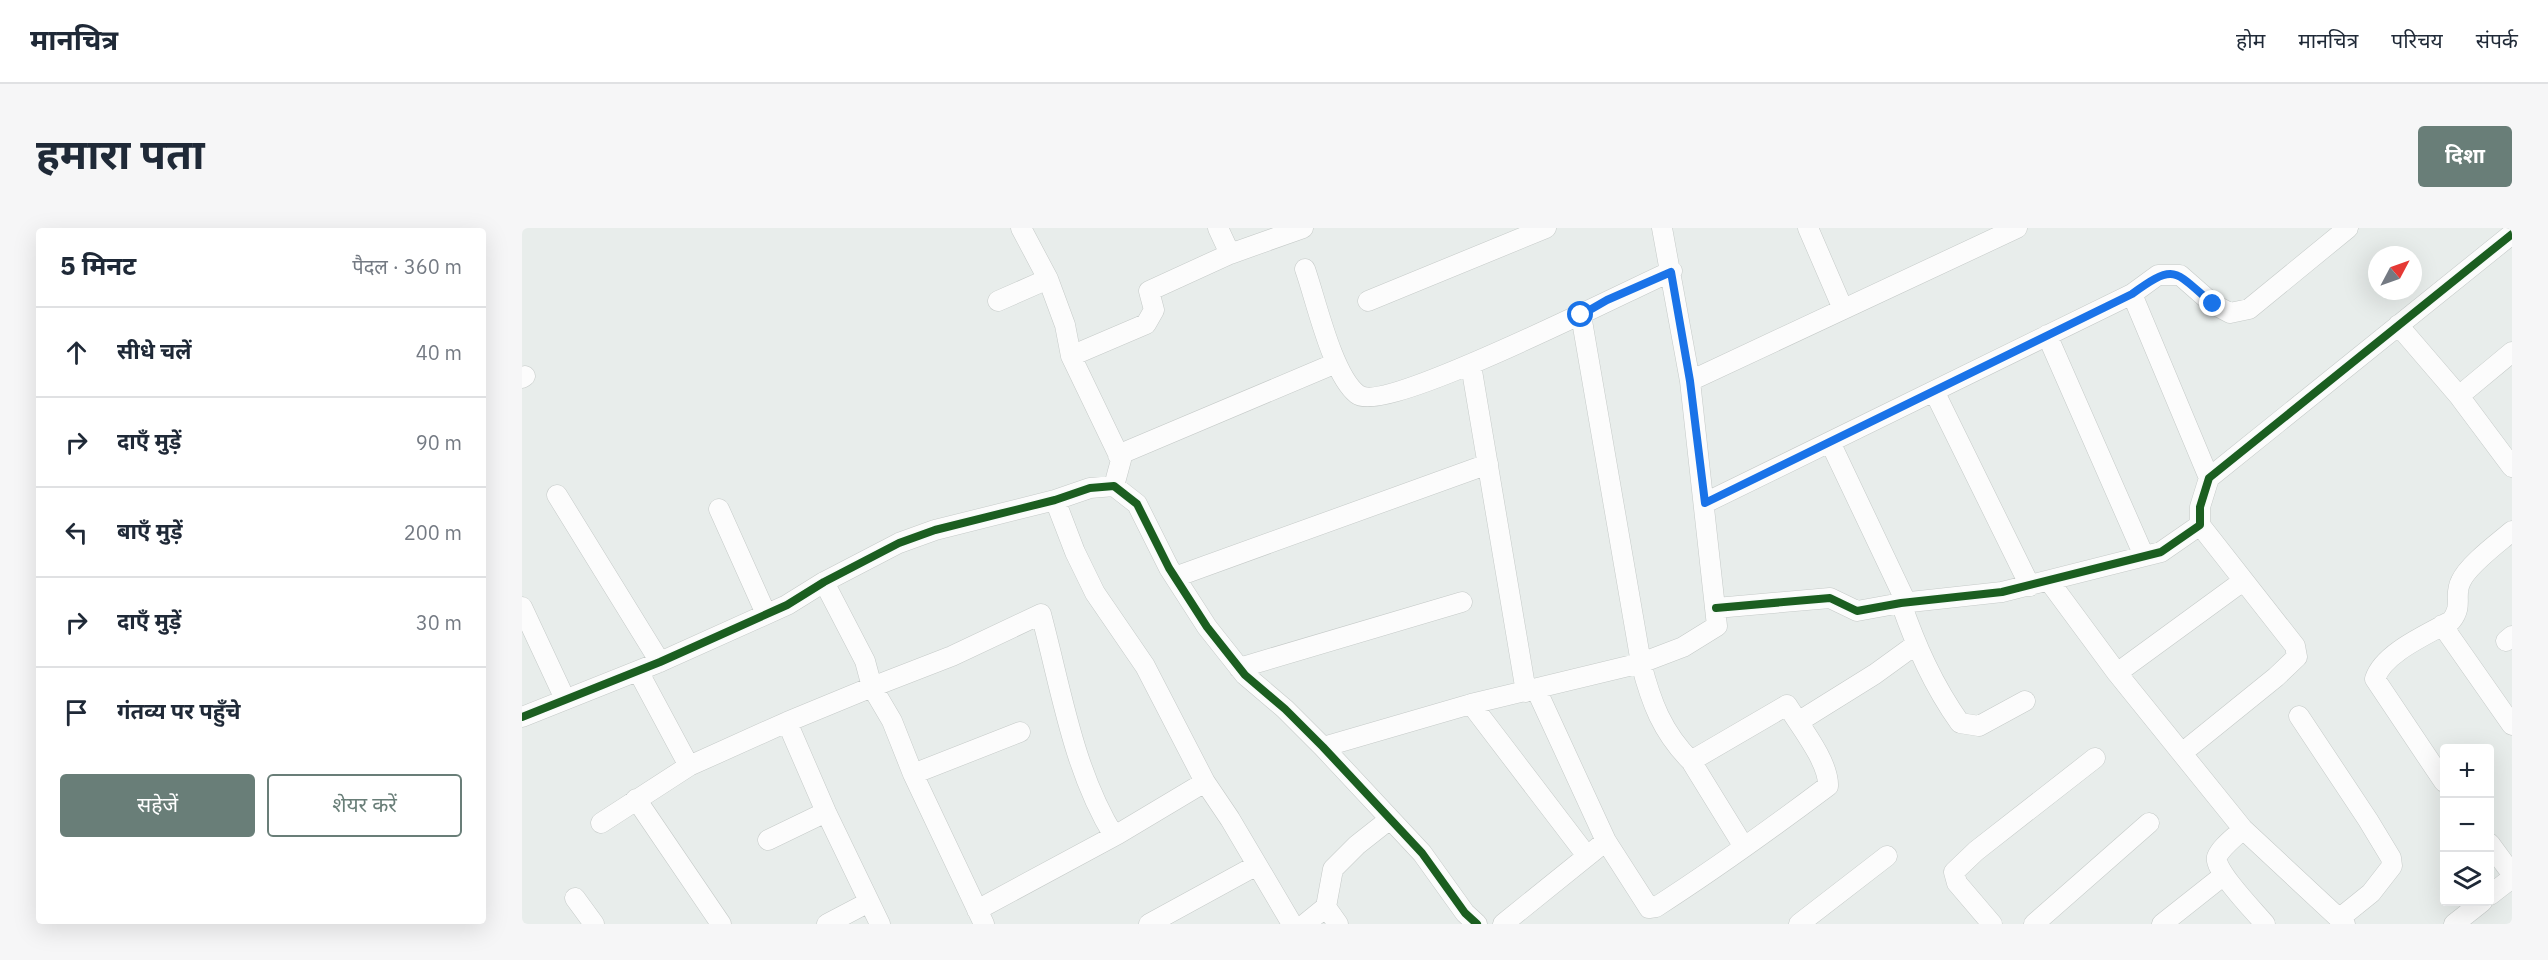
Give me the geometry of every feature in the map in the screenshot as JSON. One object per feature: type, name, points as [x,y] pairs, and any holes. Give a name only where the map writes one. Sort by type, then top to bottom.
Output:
[{"type":"street","points":[[1021,228],[1048,279],[1065,325],[1071,356],[1121,460],[1114,486]]},
{"type":"street","points":[[1218,228],[1230,254]]},
{"type":"street","points":[[1071,356],[1146,324],[1154,310],[1149,291],[1230,254],[1303,228]]},
{"type":"street","points":[[1368,301],[1546,228]]},
{"type":"street","points":[[1323,747],[1471,704],[1641,663],[1683,647],[1717,626],[1690,381],[1662,228]]},
{"type":"street","points":[[1808,228],[1843,309]]},
{"type":"street","points":[[1690,381],[2017,228]]},
{"type":"street","points":[[1705,503],[2132,294],[2158,275],[2168,273],[2180,275],[2213,304],[2230,314],[2249,309],[2348,228]]},
{"type":"street","points":[[2182,753],[2297,657],[2295,646],[2200,525],[2200,507],[2209,478],[2512,234]]},
{"type":"street","points":[[1305,269],[1336,363],[1345,381],[1358,395],[1367,399],[1390,394],[1471,364],[1671,272]]},
{"type":"street","points":[[998,301],[1048,279]]},
{"type":"street","points":[[2132,294],[2209,478]]},
{"type":"street","points":[[1581,315],[1641,663],[1651,701],[1676,746],[1691,761],[1744,847]]},
{"type":"street","points":[[2398,325],[2459,396],[2512,467]]},
{"type":"street","points":[[2047,336],[2144,556]]},
{"type":"street","points":[[2459,396],[2512,352]]},
{"type":"street","points":[[1118,455],[1336,363]]},
{"type":"street","points":[[1471,364],[1531,691],[1606,841],[1648,908],[1656,907],[1828,786],[1828,777],[1821,761],[1786,705],[1691,761]]},
{"type":"street","points":[[1934,391],[2040,583],[2117,673],[2243,829],[2342,921],[2386,876],[2392,866],[2391,858],[2299,716]]},
{"type":"street","points":[[1830,442],[1903,602],[1915,645],[1947,705],[1960,723],[1979,726],[2025,701]]},
{"type":"street","points":[[1175,577],[1488,464]]},
{"type":"street","points":[[522,717],[660,662],[787,605],[824,582],[899,543],[917,536],[1055,500],[1090,488],[1114,486],[1137,504],[1175,577],[1207,627],[1239,668],[1323,747],[1422,853],[1465,920]]},
{"type":"street","points":[[557,495],[660,662]]},
{"type":"street","points":[[1055,500],[1075,552],[1095,593],[1145,666],[1205,782],[1230,819],[1292,924]]},
{"type":"street","points":[[719,509],[766,614]]},
{"type":"street","points":[[1716,608],[1830,598],[1857,611],[1903,602],[2002,592],[2161,552],[2200,525]]},
{"type":"street","points":[[2440,775],[2375,679],[2379,667],[2387,658],[2451,621],[2458,612],[2460,581],[2481,558],[2512,531]]},
{"type":"street","points":[[2117,673],[2243,581]]},
{"type":"street","points":[[824,582],[865,661],[872,687],[892,721],[913,774],[981,917],[1205,782]]},
{"type":"street","points":[[1239,668],[1462,602]]},
{"type":"street","points":[[522,607],[565,699]]},
{"type":"street","points":[[601,823],[689,766],[787,722],[952,656],[1041,614],[1078,755],[1114,836]]},
{"type":"street","points":[[2442,625],[2512,724]]},
{"type":"street","points":[[1798,722],[1875,674],[1915,645]]},
{"type":"street","points":[[638,671],[654,696],[689,766]]},
{"type":"street","points":[[1471,704],[1587,856]]},
{"type":"street","points":[[787,722],[826,812],[880,924]]},
{"type":"street","points":[[913,774],[1020,732]]},
{"type":"street","points":[[1992,924],[1957,882],[1954,872],[1976,851],[2095,758]]},
{"type":"street","points":[[636,800],[722,924]]},
{"type":"street","points":[[768,840],[826,812]]},
{"type":"street","points":[[1305,924],[1326,907],[1333,869],[1357,845],[1390,819]]},
{"type":"street","points":[[2034,924],[2149,823]]},
{"type":"street","points":[[2243,829],[2217,855],[2216,862],[2265,924]]},
{"type":"street","points":[[1503,924],[1606,841]]},
{"type":"street","points":[[2494,849],[2511,872],[2494,891]]},
{"type":"street","points":[[1799,924],[1887,856]]},
{"type":"street","points":[[1149,924],[1257,865]]},
{"type":"street","points":[[2162,924],[2224,875]]},
{"type":"street","points":[[575,898],[594,924]]},
{"type":"street","points":[[827,924],[869,902]]},
{"type":"street","points":[[2454,924],[2477,906]]},
{"type":"street","points":[[1326,907],[1338,924]]},
{"type":"cycle path","points":[[1716,608],[1830,598],[1857,611],[1901,603],[2002,592],[2161,552],[2200,525],[2200,507],[2209,478],[2512,234]]},
{"type":"cycle path","points":[[522,717],[660,662],[787,605],[824,582],[899,543],[935,530],[1055,500],[1090,488],[1114,486],[1137,504],[1169,568],[1207,627],[1245,675],[1285,709],[1323,747],[1422,853],[1465,913],[1477,924]]},
{"type":"route","points":[[1581,315],[1607,300],[1671,272],[1690,381],[1705,503],[2132,294],[2158,275],[2168,273],[2180,275],[2213,304]]}]
